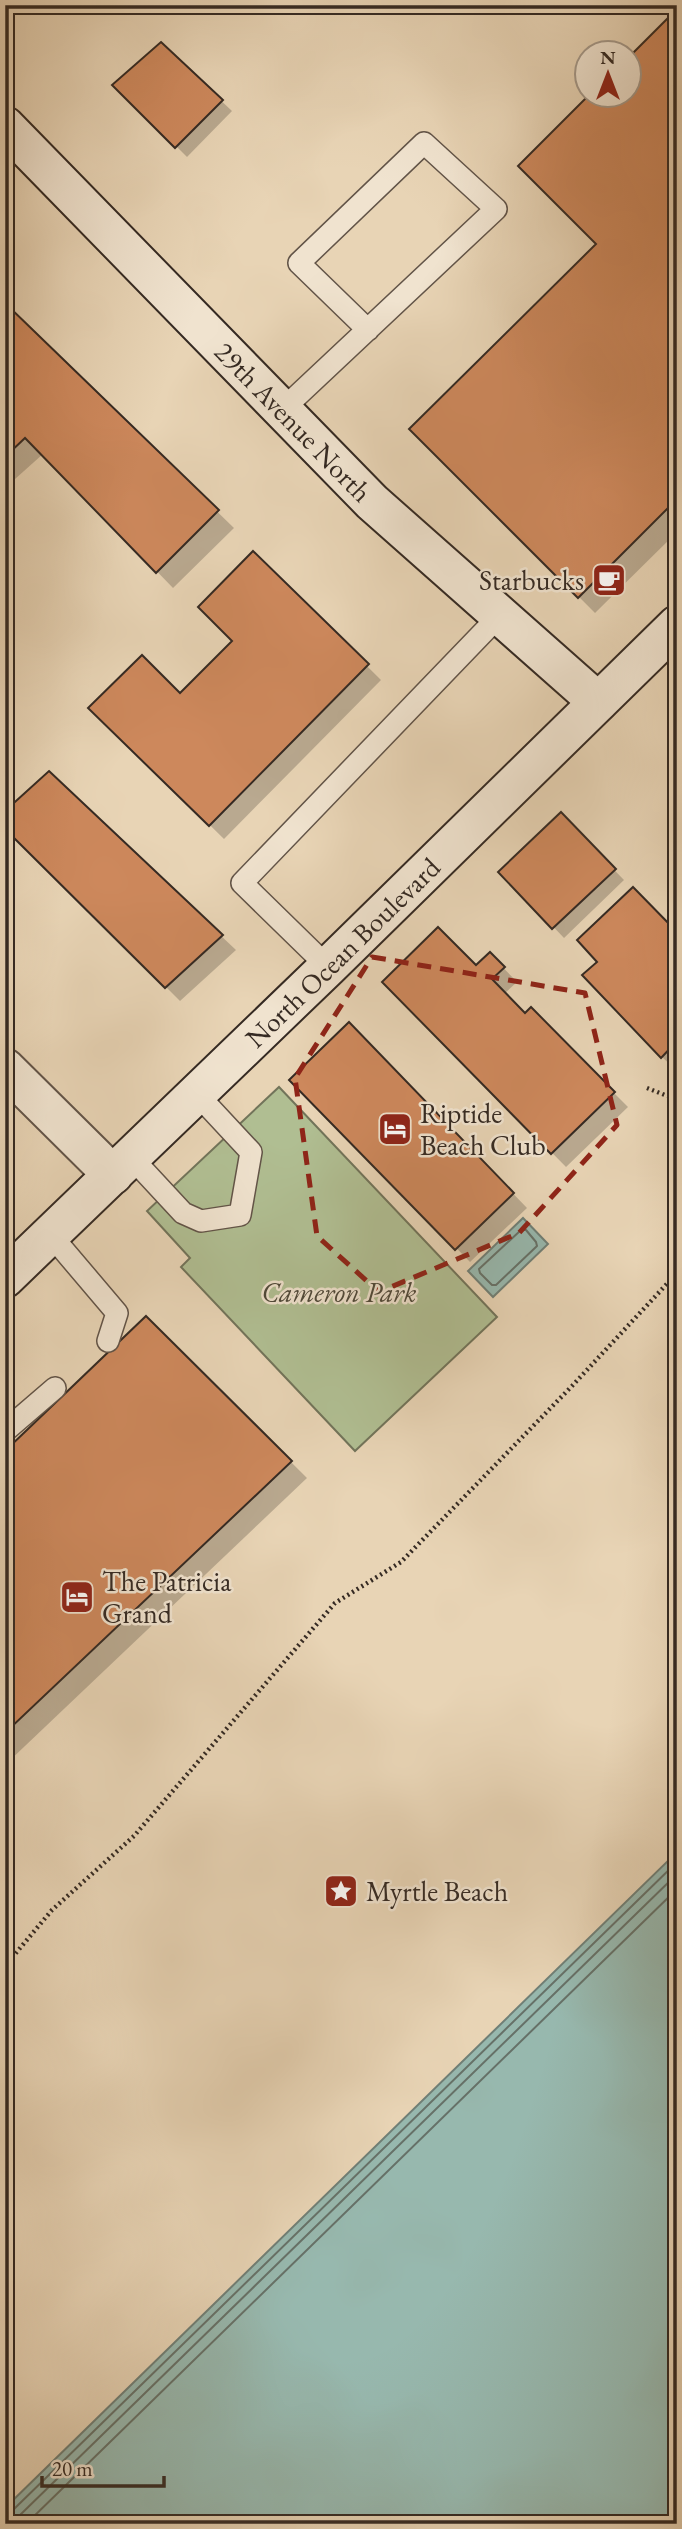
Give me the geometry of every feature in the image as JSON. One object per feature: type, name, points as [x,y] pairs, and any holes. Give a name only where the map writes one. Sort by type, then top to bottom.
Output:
[{"type":"main road","name":"29th Avenue North","points":[[5,126],[372,502],[598,702]]},
{"type":"main road","name":"North Ocean Boulevard","points":[[5,1278],[677,625]]},
{"type":"main road","points":[[5,1068],[122,1166]]},
{"type":"lane","points":[[282,410],[368,330],[496,209],[424,143],[299,263],[368,330]]},
{"type":"lane","points":[[328,967],[242,883],[500,615]]},
{"type":"lane","points":[[122,1166],[183,1213],[201,1221],[240,1215],[251,1152],[196,1093]]},
{"type":"lane","points":[[50,1234],[117,1313],[108,1341]]},
{"type":"lane","points":[[5,1431],[55,1388]]},
{"type":"path","points":[[647,1088],[670,1097],[677,1103]]},
{"type":"path","points":[[5,1966],[52,1910],[134,1836],[335,1603],[401,1562],[572,1386],[677,1273]]},
{"type":"highlighted area","points":[[372,957],[585,993],[617,1125],[519,1233],[379,1292],[317,1236],[295,1078]]},
{"type":"green space","name":"Cameron Park","points":[[279,1087],[497,1317],[355,1451],[181,1267],[190,1258],[147,1211]]},
{"type":"water","points":[[523,1218],[548,1244],[493,1297],[468,1271]]},
{"type":"water","points":[[677,1852],[677,2524],[5,2524],[5,2508]]},
{"type":"building","points":[[677,9],[677,499],[578,598],[409,429],[596,244],[518,166],[576,108],[644,108],[644,42]]},
{"type":"building","points":[[161,42],[223,100],[175,148],[112,85]]},
{"type":"building","points":[[5,303],[219,510],[156,573],[25,438],[5,457]]},
{"type":"building","points":[[253,551],[369,664],[209,826],[88,708],[142,655],[180,693],[232,641],[198,607]]},
{"type":"building","points":[[49,771],[223,935],[165,988],[5,829],[5,811]]},
{"type":"building","points":[[561,812],[616,869],[552,929],[498,872]]},
{"type":"building","points":[[633,887],[677,932],[677,1041],[661,1058],[582,975],[597,962],[577,940]]},
{"type":"building","points":[[438,927],[476,965],[490,952],[505,967],[492,979],[525,1013],[531,1007],[615,1092],[551,1154],[382,982]]},
{"type":"building","name":"Riptide Beach Club","points":[[349,1022],[514,1193],[455,1250],[289,1080]]},
{"type":"building","name":"The Patricia Grand","points":[[146,1316],[292,1461],[5,1733],[5,1451]]},
{"type":"place","name":"Starbucks","points":[[609,580]]},
{"type":"place","name":"Riptide Beach Club","points":[[395,1129]]},
{"type":"place","name":"The Patricia Grand","points":[[77,1597]]},
{"type":"place","name":"Myrtle Beach","points":[[341,1891]]}]
